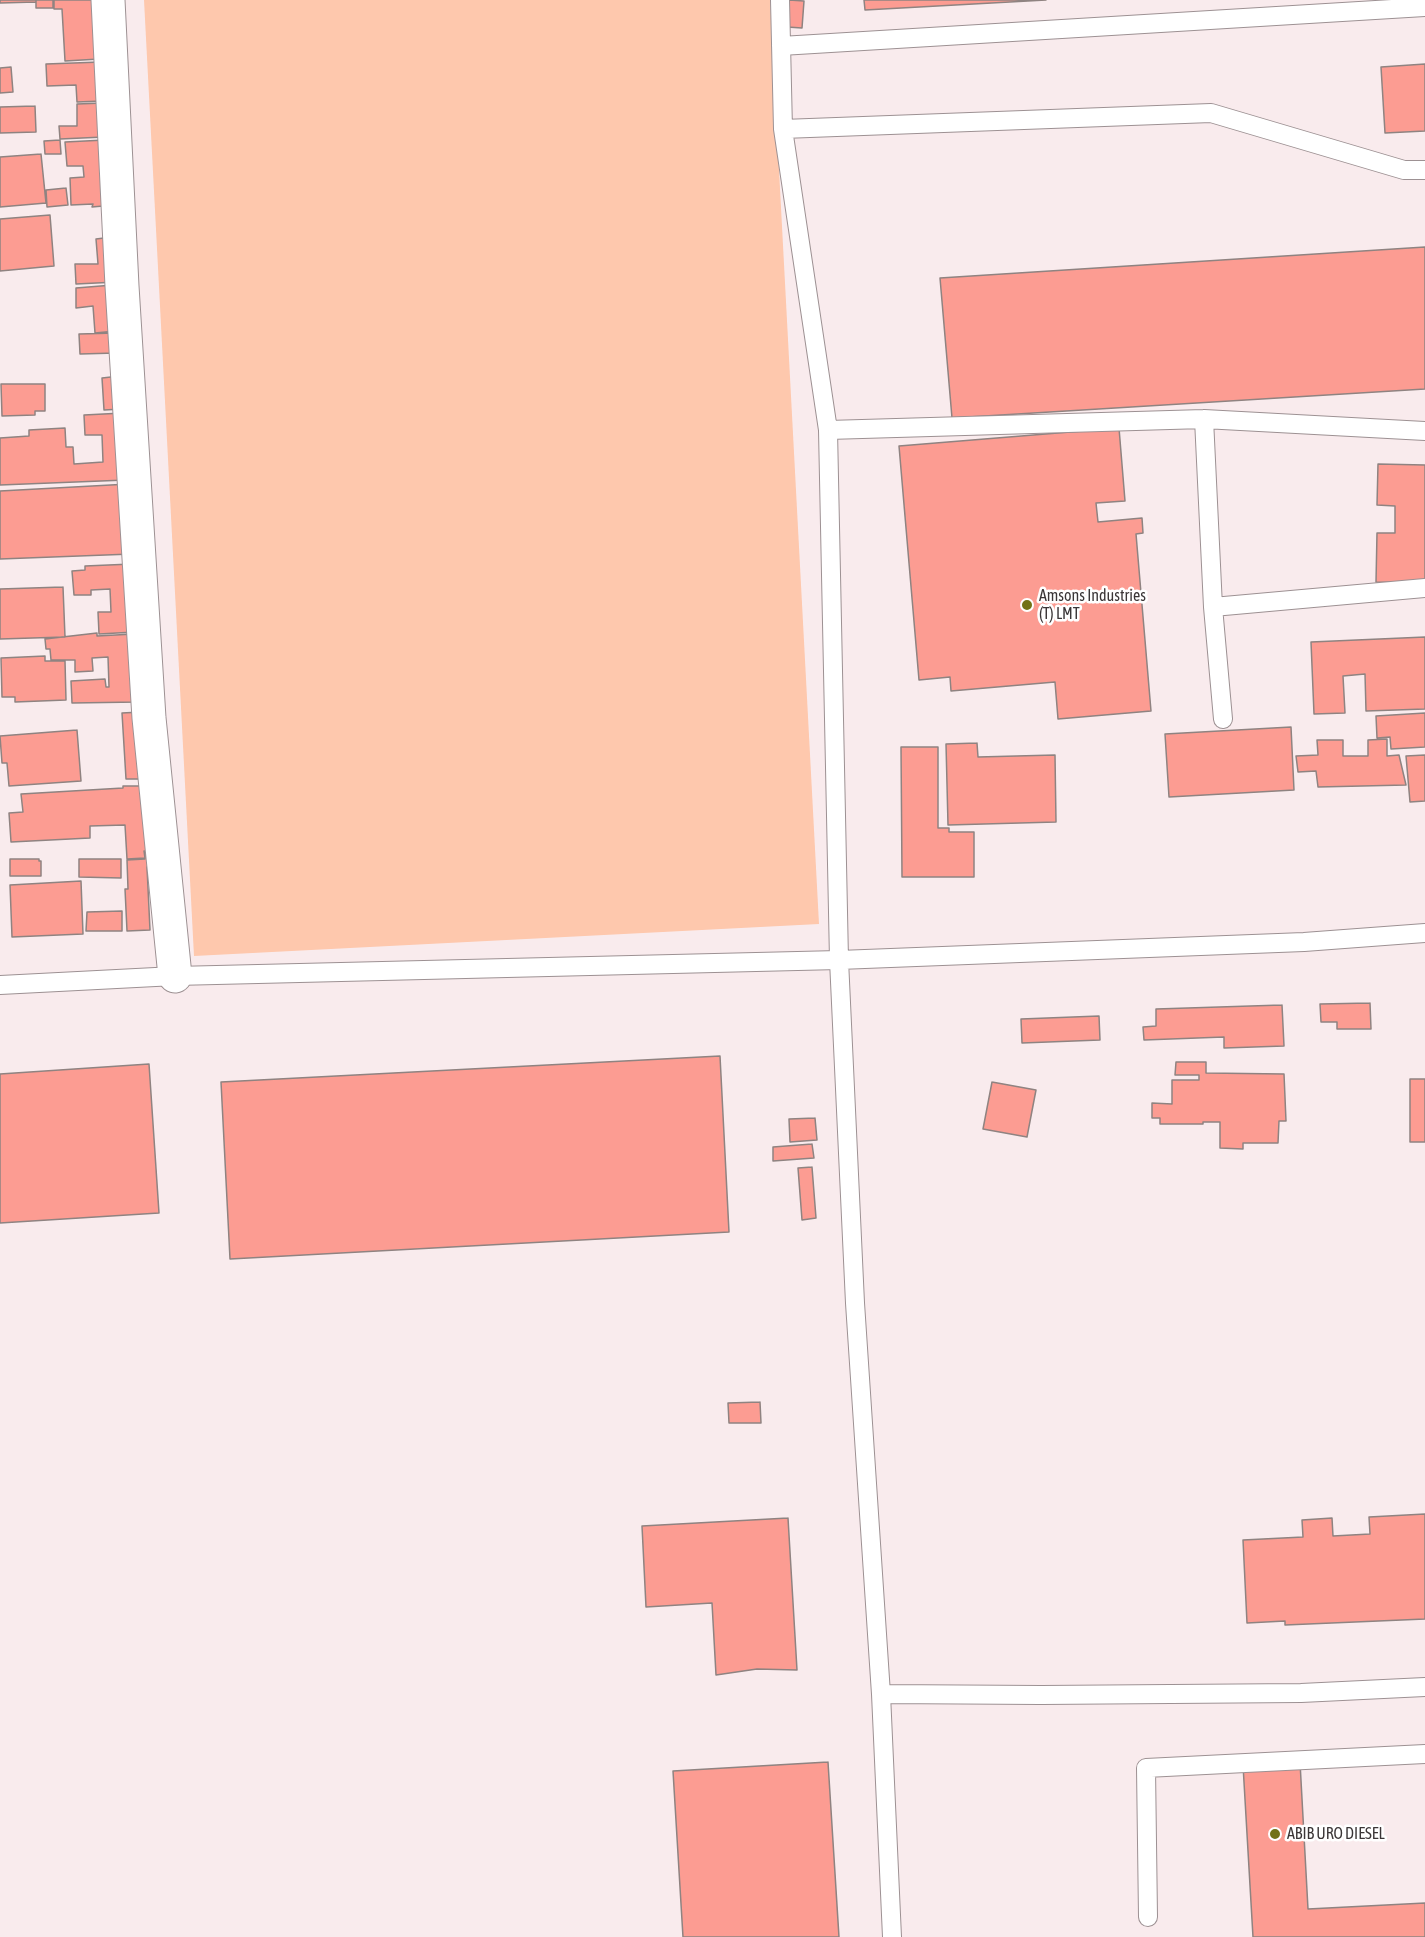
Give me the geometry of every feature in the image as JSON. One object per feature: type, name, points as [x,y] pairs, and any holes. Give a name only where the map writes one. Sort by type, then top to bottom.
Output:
[{"type":"street","points":[[108,0],[122,286],[149,718],[175,976]]},
{"type":"lane","points":[[780,0],[783,129],[828,430],[839,960],[855,1303],[881,1694],[892,1937]]},
{"type":"lane","points":[[781,46],[1425,7]]},
{"type":"lane","points":[[783,129],[1210,113],[1404,170],[1425,170]]},
{"type":"lane","points":[[828,430],[1203,419],[1425,430]]},
{"type":"lane","points":[[1203,419],[1222,719]]},
{"type":"lane","points":[[1214,607],[1425,588]]},
{"type":"lane","points":[[0,986],[175,976],[839,960],[1304,942],[1425,933]]},
{"type":"lane","points":[[881,1694],[1277,1693],[1425,1687]]},
{"type":"lane","points":[[1148,1917],[1146,1768],[1425,1754]]},
{"type":"shaded area","points":[[144,0],[770,0],[819,924],[194,956]]},
{"type":"building","points":[[0,0],[36,0],[36,2],[0,3]]},
{"type":"building","points":[[36,0],[53,0],[53,8],[36,8]]},
{"type":"building","points":[[54,0],[95,0],[99,59],[65,61],[62,9],[54,9]]},
{"type":"building","points":[[789,0],[804,1],[802,28],[787,27]]},
{"type":"building","points":[[864,0],[1046,0],[865,10]]},
{"type":"building","points":[[101,62],[102,101],[77,102],[76,85],[47,86],[46,64]]},
{"type":"building","points":[[1425,64],[1425,131],[1385,133],[1381,67]]},
{"type":"building","points":[[11,67],[13,92],[0,93],[0,68]]},
{"type":"building","points":[[103,103],[104,137],[60,139],[59,126],[77,126],[77,104]]},
{"type":"building","points":[[35,106],[36,132],[0,133],[0,107]]},
{"type":"building","points":[[60,140],[61,154],[45,154],[44,141]]},
{"type":"building","points":[[105,140],[103,206],[71,205],[70,178],[84,177],[83,166],[67,166],[65,142]]},
{"type":"building","points":[[41,154],[46,203],[0,207],[0,157]]},
{"type":"building","points":[[66,188],[68,205],[47,207],[46,190]]},
{"type":"building","points":[[50,215],[54,266],[0,271],[0,219]]},
{"type":"building","points":[[104,238],[117,282],[76,284],[75,264],[98,264],[96,239]]},
{"type":"building","points":[[1425,247],[1425,389],[952,418],[940,278]]},
{"type":"building","points":[[113,285],[116,331],[95,333],[93,306],[76,308],[76,288]]},
{"type":"building","points":[[116,333],[116,353],[80,354],[79,334]]},
{"type":"building","points":[[120,376],[122,409],[104,410],[102,378]]},
{"type":"building","points":[[1,384],[45,384],[45,411],[35,411],[35,415],[2,416]]},
{"type":"building","points":[[123,413],[126,480],[0,485],[0,438],[29,436],[29,430],[65,428],[66,447],[73,447],[74,464],[103,462],[102,435],[85,435],[84,415]]},
{"type":"building","name":"Amsons Industries (T) LMT","points":[[1119,428],[1125,501],[1096,503],[1098,522],[1142,518],[1143,533],[1136,534],[1151,711],[1058,719],[1055,682],[951,691],[950,677],[919,680],[899,446]]},
{"type":"building","points":[[1378,464],[1425,465],[1425,583],[1376,582],[1377,533],[1395,533],[1395,506],[1377,505]]},
{"type":"building","points":[[129,484],[132,554],[0,559],[0,491]]},
{"type":"building","points":[[132,564],[135,632],[99,634],[98,612],[111,612],[110,589],[91,590],[91,595],[74,595],[72,571],[85,570],[85,566]]},
{"type":"building","points":[[63,587],[65,637],[0,639],[0,589]]},
{"type":"building","points":[[97,633],[97,636],[134,634],[138,702],[72,703],[71,681],[105,679],[106,687],[109,687],[108,657],[92,658],[93,671],[75,672],[75,660],[51,660],[50,649],[46,649],[45,639]]},
{"type":"building","points":[[1425,637],[1425,709],[1366,711],[1365,674],[1343,676],[1345,713],[1314,714],[1311,642]]},
{"type":"building","points":[[45,656],[45,661],[65,661],[66,700],[15,702],[15,697],[2,697],[1,658]]},
{"type":"building","points":[[141,712],[145,779],[126,779],[122,713]]},
{"type":"building","points":[[1425,713],[1425,747],[1391,749],[1390,737],[1377,738],[1376,716]]},
{"type":"building","points":[[1291,727],[1294,790],[1169,797],[1165,734]]},
{"type":"building","points":[[77,730],[81,781],[9,786],[7,763],[2,763],[0,736]]},
{"type":"building","points":[[1387,739],[1387,756],[1399,755],[1406,785],[1318,787],[1316,771],[1298,772],[1296,756],[1318,755],[1317,740],[1343,740],[1343,756],[1368,756],[1368,740]]},
{"type":"building","points":[[977,743],[978,757],[1055,755],[1056,822],[948,825],[946,744]]},
{"type":"building","points":[[901,747],[938,747],[938,828],[949,828],[949,832],[974,832],[974,877],[902,877]]},
{"type":"building","points":[[1425,755],[1425,801],[1410,802],[1406,756]]},
{"type":"building","points":[[123,786],[147,786],[150,851],[144,851],[145,858],[127,859],[125,825],[90,826],[90,838],[11,842],[9,813],[23,812],[21,794],[123,788]]},
{"type":"building","points":[[157,851],[158,866],[147,867],[150,930],[127,931],[125,889],[128,889],[127,860],[145,859],[145,852]]},
{"type":"building","points":[[10,859],[39,859],[41,876],[10,876]]},
{"type":"building","points":[[79,859],[121,859],[121,878],[79,877]]},
{"type":"building","points":[[81,881],[83,934],[12,937],[10,885]]},
{"type":"building","points":[[122,911],[122,931],[86,931],[87,912]]},
{"type":"building","points":[[1370,1003],[1371,1029],[1337,1029],[1337,1022],[1321,1022],[1320,1004]]},
{"type":"building","points":[[1282,1005],[1284,1046],[1224,1048],[1224,1037],[1144,1040],[1143,1027],[1156,1026],[1156,1009]]},
{"type":"building","points":[[1099,1016],[1100,1040],[1022,1043],[1021,1019]]},
{"type":"building","points":[[720,1056],[729,1232],[230,1259],[221,1082]]},
{"type":"building","points":[[1176,1062],[1206,1062],[1206,1073],[1284,1074],[1286,1121],[1279,1121],[1278,1143],[1243,1143],[1243,1149],[1220,1148],[1220,1122],[1160,1124],[1160,1118],[1152,1118],[1152,1103],[1172,1104],[1172,1080],[1199,1080],[1199,1075],[1175,1075]]},
{"type":"building","points":[[149,1064],[159,1213],[0,1223],[0,1074]]},
{"type":"building","points":[[1410,1079],[1425,1079],[1425,1142],[1410,1142]]},
{"type":"building","points":[[992,1082],[1036,1090],[1027,1137],[983,1129]]},
{"type":"building","points":[[815,1118],[817,1140],[790,1142],[789,1119]]},
{"type":"building","points":[[812,1144],[814,1158],[773,1161],[773,1147]]},
{"type":"building","points":[[812,1167],[816,1218],[802,1220],[798,1168]]},
{"type":"building","points":[[760,1402],[761,1423],[729,1423],[728,1403]]},
{"type":"building","points":[[1425,1514],[1425,1619],[1285,1625],[1285,1621],[1247,1623],[1243,1540],[1303,1537],[1302,1520],[1332,1518],[1333,1536],[1370,1534],[1369,1517]]},
{"type":"building","points":[[788,1518],[797,1670],[757,1669],[716,1675],[712,1603],[646,1607],[642,1526]]},
{"type":"building","points":[[828,1762],[839,1937],[683,1937],[673,1771]]},
{"type":"building","name":"ABIB URO DIESEL","points":[[1300,1762],[1308,1909],[1425,1903],[1425,1937],[1253,1937],[1243,1765]]},
{"type":"place","name":"Amsons Industries (T) LMT","points":[[1027,605]]},
{"type":"place","name":"ABIB URO DIESEL","points":[[1275,1834]]}]
